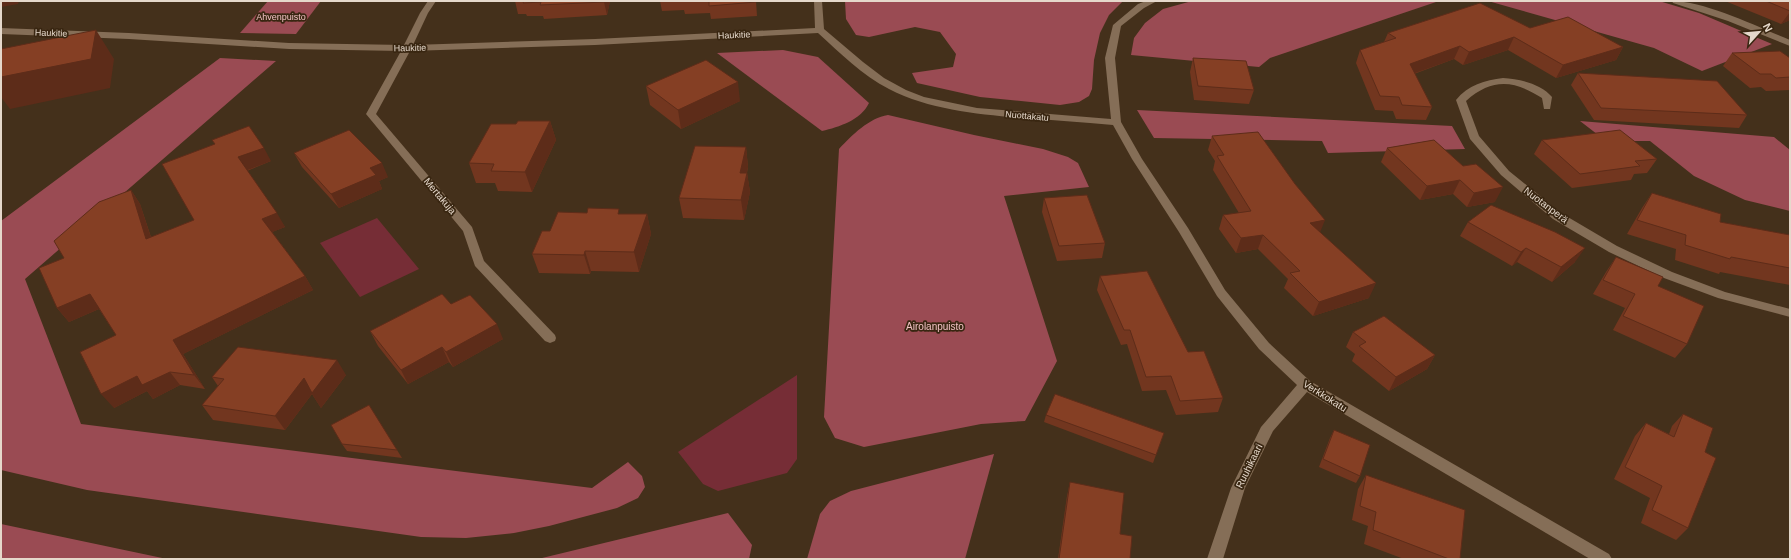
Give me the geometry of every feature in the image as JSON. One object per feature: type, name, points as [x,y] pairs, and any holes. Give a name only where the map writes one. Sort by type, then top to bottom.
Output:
[{"type":"street","points":[[407,48],[424,13],[432,1]]},
{"type":"street","points":[[818,1],[820,30]]},
{"type":"street","points":[[1116,122],[1110,58],[1117,25],[1141,6],[1152,1]]},
{"type":"street","points":[[1676,1],[1725,17],[1790,43]]},
{"type":"street","name":"Haukitie","points":[[1,31],[129,36],[296,46],[407,48],[595,42],[820,30]]},
{"type":"street","name":"Nuottakatu","points":[[820,30],[861,65],[902,92],[919,98],[955,108],[977,111],[1116,122]]},
{"type":"street","name":"Mertakuja","points":[[407,48],[371,114],[468,230],[479,263],[550,338]]},
{"type":"street","name":"Nuotanperä","points":[[1546,107],[1547,97],[1534,87],[1519,82],[1500,80],[1483,84],[1470,90],[1461,100],[1474,137],[1505,173],[1557,216],[1613,249],[1668,275],[1722,295],[1790,313]]},
{"type":"street","name":"Verkkokatu","points":[[1116,122],[1137,159],[1184,231],[1221,293],[1264,346],[1305,385],[1604,559]]},
{"type":"street","name":"Ruuhikaari","points":[[1215,559],[1238,488],[1268,427],[1305,385]]},
{"type":"shaded area","points":[[377,218],[419,269],[360,297],[320,243]]},
{"type":"shaded area","points":[[797,375],[797,459],[787,473],[718,491],[703,484],[678,452]]},
{"type":"green space","name":"Ahvenpuisto","points":[[268,1],[321,1],[296,34],[240,33]]},
{"type":"green space","points":[[845,1],[1123,1],[1109,15],[1100,33],[1094,60],[1092,89],[1089,96],[1079,102],[1060,105],[980,97],[917,83],[912,73],[953,67],[956,54],[940,32],[915,27],[869,37],[856,35],[846,19]]},
{"type":"green space","points":[[1192,1],[1487,1],[1436,2],[1270,58],[1259,67],[1131,55],[1134,38],[1145,23],[1163,9]]},
{"type":"green space","points":[[1488,1],[1659,1],[1699,13],[1772,44],[1702,71],[1654,48]]},
{"type":"green space","points":[[783,50],[818,57],[869,103],[865,109],[861,114],[849,122],[822,131],[717,53]]},
{"type":"green space","points":[[220,58],[276,61],[25,279],[81,424],[592,488],[628,462],[642,476],[645,487],[638,498],[617,508],[549,526],[514,533],[466,538],[421,537],[87,490],[1,470],[1,221]]},
{"type":"green space","points":[[1137,110],[1452,126],[1465,149],[1328,153],[1322,141],[1154,138]]},
{"type":"green space","name":"Airolanpuisto","points":[[888,115],[1043,149],[1068,157],[1078,163],[1089,187],[1004,196],[1057,361],[1025,421],[981,424],[864,447],[835,438],[824,417],[839,149],[855,133],[868,123]]},
{"type":"green space","points":[[1580,121],[1774,137],[1790,150],[1790,211],[1745,200],[1694,176],[1650,141],[1606,141]]},
{"type":"green space","points":[[994,454],[965,559],[807,559],[820,514],[830,501],[851,491]]},
{"type":"green space","points":[[728,513],[752,545],[749,559],[538,559]]},
{"type":"green space","points":[[1,524],[167,559],[1,559]]},
{"type":"building","points":[[524,1],[604,2],[540,5],[541,2],[523,3]]},
{"type":"building","points":[[709,1],[756,1],[756,2],[709,6]]},
{"type":"building","points":[[1766,1],[1790,1],[1790,11]]},
{"type":"building","points":[[1480,3],[1530,28],[1568,17],[1623,47],[1563,65],[1514,37],[1469,52],[1460,46],[1410,64],[1432,107],[1402,105],[1399,97],[1380,96],[1360,50],[1396,38],[1388,33]]},
{"type":"building","points":[[96,30],[91,59],[1,77],[1,49]]},
{"type":"building","points":[[1780,51],[1790,58],[1790,77],[1776,78],[1771,74],[1760,74],[1732,53]]},
{"type":"building","points":[[1193,58],[1246,61],[1254,90],[1198,86]]},
{"type":"building","points":[[706,60],[738,82],[678,110],[646,86]]},
{"type":"building","points":[[1578,73],[1717,81],[1747,115],[1601,108]]},
{"type":"building","points":[[518,121],[550,121],[525,172],[491,171],[494,164],[469,163],[491,124],[516,124]]},
{"type":"building","points":[[249,126],[264,148],[238,157],[277,213],[262,219],[305,276],[173,340],[194,375],[170,372],[142,385],[137,376],[101,394],[80,352],[116,335],[90,294],[57,308],[39,268],[64,258],[54,241],[99,202],[131,190],[146,239],[194,220],[162,164],[215,144],[212,140]]},
{"type":"building","points":[[349,130],[382,163],[370,168],[376,175],[331,194],[294,153]]},
{"type":"building","points":[[1620,130],[1657,159],[1635,161],[1640,166],[1580,174],[1542,140]]},
{"type":"building","points":[[1258,132],[1295,184],[1325,220],[1310,223],[1376,283],[1319,302],[1290,273],[1300,271],[1263,235],[1241,238],[1223,215],[1251,211],[1217,156],[1224,155],[1212,136]]},
{"type":"building","points":[[1434,140],[1463,166],[1476,164],[1503,187],[1474,193],[1460,180],[1427,186],[1387,148]]},
{"type":"building","points":[[695,146],[746,147],[740,173],[747,173],[741,200],[679,198]]},
{"type":"building","points":[[1652,193],[1721,214],[1720,222],[1790,235],[1790,268],[1731,257],[1730,259],[1685,245],[1686,235],[1637,220]]},
{"type":"building","points":[[1087,195],[1105,243],[1059,246],[1044,198]]},
{"type":"building","points":[[1491,205],[1555,232],[1585,248],[1561,267],[1526,248],[1521,252],[1468,222]]},
{"type":"building","points":[[588,208],[619,209],[618,214],[647,214],[634,252],[585,251],[584,255],[532,254],[542,231],[550,231],[558,212],[587,213]]},
{"type":"building","points":[[1616,257],[1663,277],[1658,286],[1704,306],[1687,344],[1623,316],[1635,294],[1603,280]]},
{"type":"building","points":[[1147,271],[1188,352],[1204,351],[1223,398],[1180,401],[1171,376],[1146,377],[1130,330],[1124,330],[1100,276]]},
{"type":"building","points":[[442,294],[451,304],[470,295],[497,324],[446,352],[442,347],[401,370],[370,331]]},
{"type":"building","points":[[1384,316],[1435,355],[1396,377],[1359,346],[1366,342],[1353,332]]},
{"type":"building","points":[[238,347],[337,360],[312,393],[304,378],[275,416],[202,405],[224,379],[212,377]]},
{"type":"building","points":[[1055,394],[1164,433],[1156,455],[1046,415]]},
{"type":"building","points":[[369,405],[397,450],[342,444],[331,425]]},
{"type":"building","points":[[1683,414],[1713,428],[1705,452],[1716,458],[1688,528],[1652,510],[1662,486],[1625,467],[1646,423],[1674,437]]},
{"type":"building","points":[[1334,430],[1370,445],[1360,476],[1323,459]]},
{"type":"building","points":[[1366,475],[1465,510],[1460,559],[1449,559],[1373,530],[1376,512],[1360,506]]},
{"type":"building","points":[[1070,482],[1124,493],[1120,534],[1132,536],[1130,559],[1059,559]]}]
